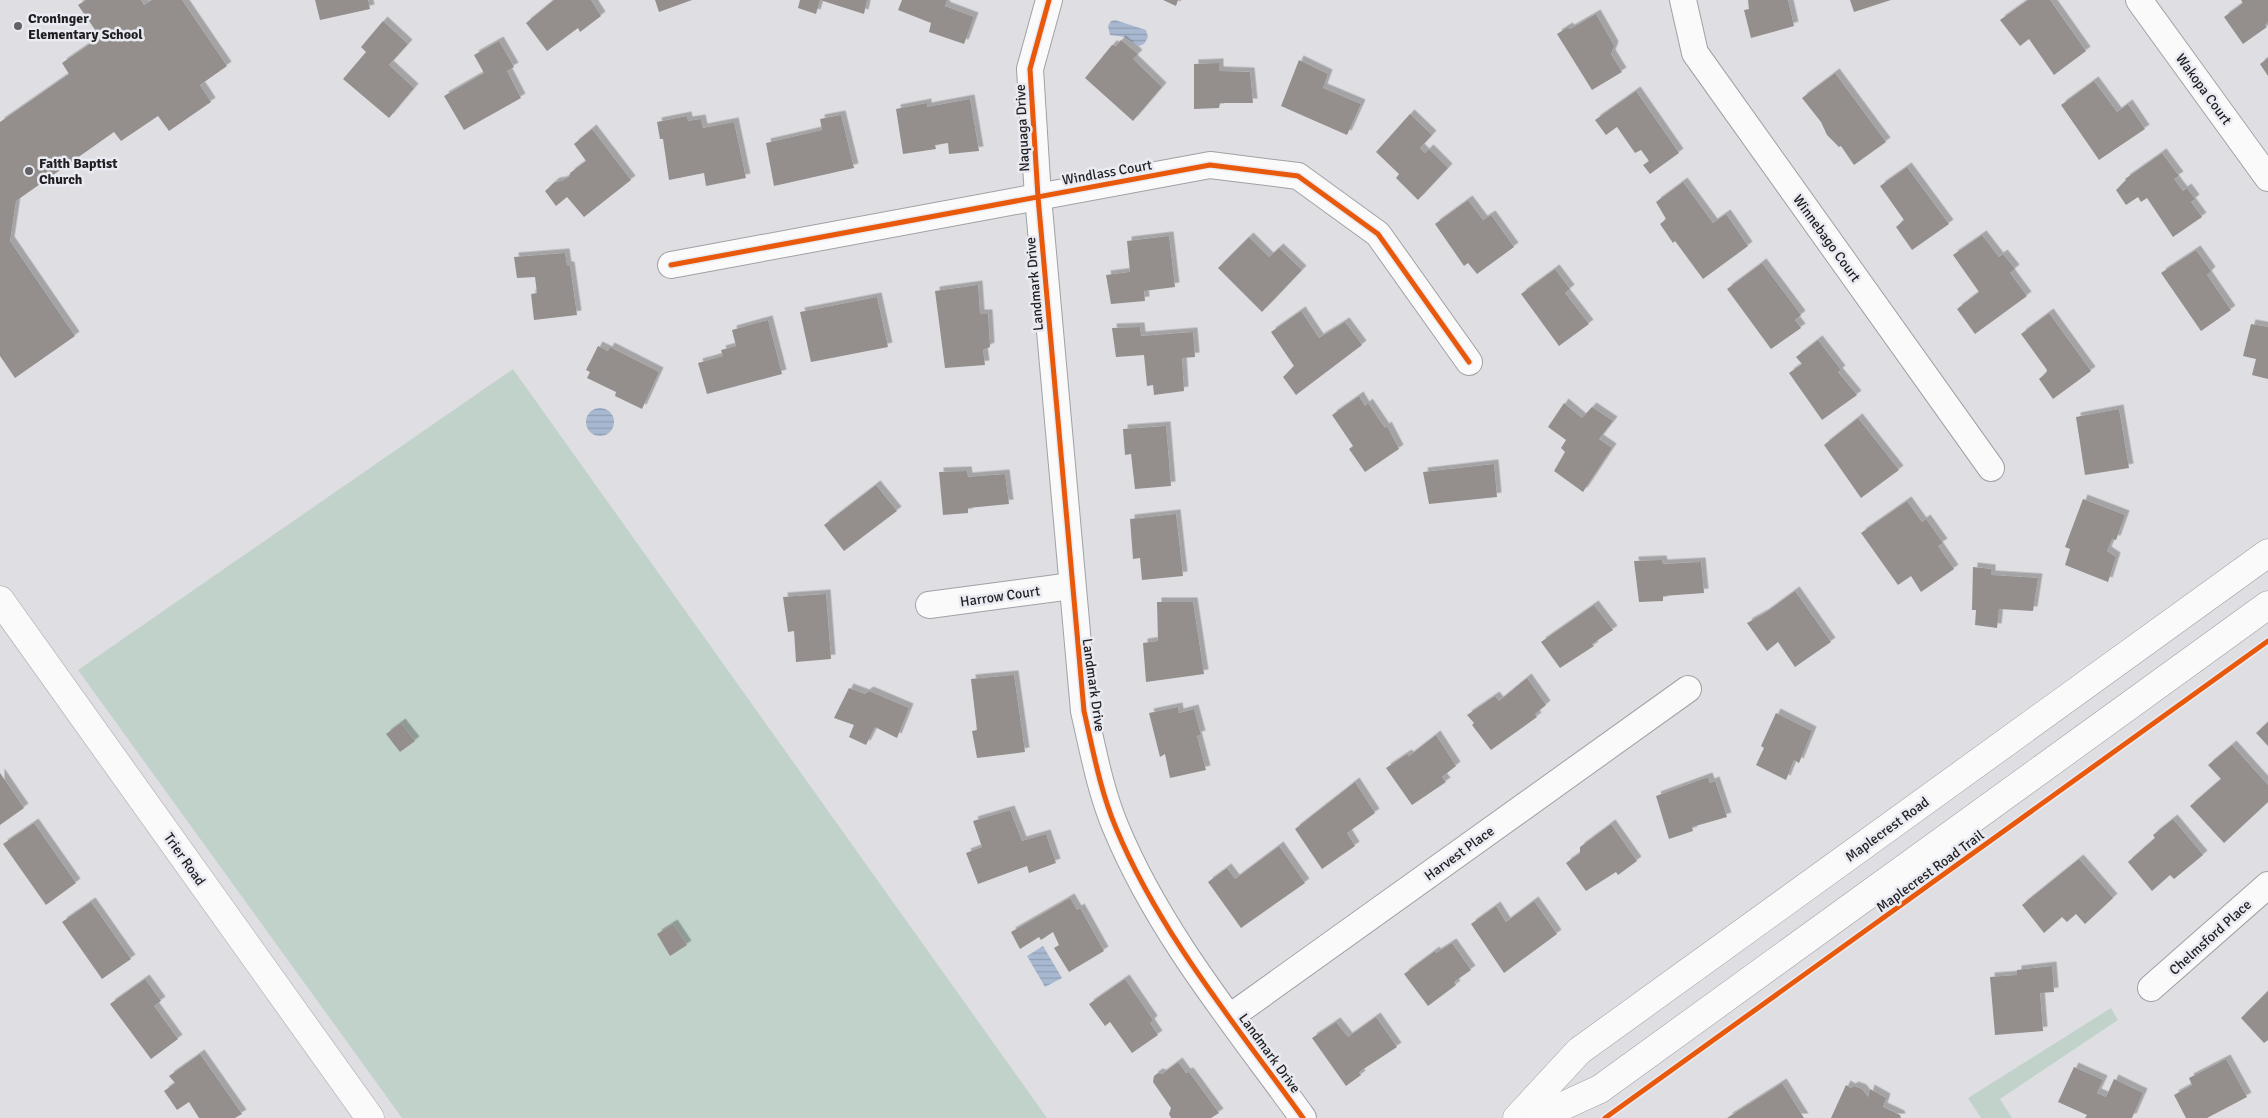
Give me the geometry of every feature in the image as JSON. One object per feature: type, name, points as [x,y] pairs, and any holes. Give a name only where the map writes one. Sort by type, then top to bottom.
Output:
[{"type":"main road","name":"Maplecrest Road","points":[[1517,1118],[1580,1051],[2268,553]]},
{"type":"main road","name":"Trier Road","points":[[0,600],[370,1118]]},
{"type":"main road","points":[[1537,1118],[1600,1090],[2268,605]]},
{"type":"street","name":"Naquaga Drive","points":[[1038,196],[1030,69],[1049,0]]},
{"type":"street","name":"Winnebago Court","points":[[1683,0],[1695,53],[1991,468]]},
{"type":"street","name":"Wakopa Court","points":[[2140,0],[2268,178]]},
{"type":"street","name":"Windlass Court","points":[[671,265],[1210,165],[1298,176],[1378,234],[1469,362]]},
{"type":"street","name":"Landmark Drive","points":[[1038,196],[1084,710],[1097,770],[1115,826],[1139,878],[1168,929],[1303,1118]]},
{"type":"street","name":"Harrow Court","points":[[929,605],[1072,586]]},
{"type":"street","name":"Harvest Place","points":[[1230,1017],[1688,689]]},
{"type":"street","name":"Chelmsford Place","points":[[2151,988],[2268,885]]},
{"type":"shaded area","points":[[513,369],[1047,1118],[402,1118],[78,670]]},
{"type":"shaded area","points":[[2111,1008],[2118,1020],[2000,1099],[2012,1118],[1981,1118],[1968,1098]]},
{"type":"water","points":[[1115,20],[1146,30],[1148,37],[1144,44],[1139,46],[1125,37],[1110,35],[1108,26],[1111,21]]},
{"type":"water","points":[[600,408],[610,412],[614,422],[610,432],[600,436],[590,432],[586,422],[590,412]]},
{"type":"water","points":[[1043,946],[1062,978],[1045,987],[1027,956]]},
{"type":"building","name":"Faith Baptist Church","points":[[86,0],[141,0],[144,5],[152,0],[182,0],[227,66],[200,85],[211,102],[169,131],[158,116],[121,141],[114,132],[16,201],[10,241],[75,336],[15,378],[0,356],[0,122],[69,74],[62,63],[100,37],[78,5]]},
{"type":"building","points":[[315,0],[368,0],[370,9],[320,20]]},
{"type":"building","points":[[554,0],[591,0],[601,16],[580,32],[578,28],[547,51],[526,23]]},
{"type":"building","points":[[655,0],[692,0],[659,12]]},
{"type":"building","points":[[800,0],[820,0],[816,14],[798,8]]},
{"type":"building","points":[[820,0],[867,0],[864,14]]},
{"type":"building","points":[[902,0],[947,0],[945,6],[974,17],[964,44],[929,32],[931,23],[898,10]]},
{"type":"building","points":[[1163,0],[1178,0],[1176,6]]},
{"type":"building","points":[[1748,0],[1788,0],[1794,26],[1751,38],[1744,10],[1749,9]]},
{"type":"building","points":[[1850,0],[1891,0],[1854,12]]},
{"type":"building","points":[[2028,0],[2050,0],[2086,51],[2054,75],[2029,39],[2020,46],[2000,20]]},
{"type":"building","points":[[2241,0],[2268,0],[2268,22],[2265,25],[2267,27],[2243,44],[2224,17],[2243,3]]},
{"type":"building","points":[[1596,14],[1614,46],[1611,54],[1622,72],[1592,90],[1557,34]]},
{"type":"building","points":[[383,21],[408,44],[389,65],[414,88],[389,118],[343,79],[366,52],[361,47]]},
{"type":"building","points":[[1121,40],[1138,54],[1133,59],[1162,87],[1133,121],[1085,78],[1112,45],[1116,46]]},
{"type":"building","points":[[499,41],[514,67],[507,71],[521,98],[464,130],[444,96],[484,73],[474,55]]},
{"type":"building","points":[[2268,58],[2268,76],[2260,64]]},
{"type":"building","points":[[1299,60],[1328,74],[1323,88],[1361,104],[1347,135],[1281,106]]},
{"type":"building","points":[[1219,63],[1219,71],[1250,72],[1253,103],[1220,103],[1219,108],[1194,109],[1194,64]]},
{"type":"building","points":[[1835,73],[1886,142],[1854,165],[1841,146],[1839,147],[1827,135],[1821,122],[1802,98]]},
{"type":"building","points":[[2094,81],[2117,112],[2128,104],[2145,129],[2099,160],[2061,105]]},
{"type":"building","points":[[1636,91],[1679,153],[1650,174],[1643,165],[1649,161],[1641,150],[1635,153],[1617,127],[1606,135],[1595,120]]},
{"type":"building","points":[[970,99],[979,151],[949,154],[948,143],[935,145],[936,149],[903,154],[896,109],[927,103],[927,107]]},
{"type":"building","points":[[1410,114],[1432,135],[1420,148],[1425,153],[1429,149],[1448,168],[1418,200],[1396,178],[1399,174],[1376,152]]},
{"type":"building","points":[[841,115],[854,168],[774,186],[766,143],[822,130],[820,119]]},
{"type":"building","points":[[687,116],[688,121],[701,119],[703,128],[734,122],[746,178],[706,186],[704,173],[669,180],[663,139],[660,139],[657,122]]},
{"type":"building","points":[[592,129],[631,180],[584,217],[567,197],[556,206],[545,191],[555,182],[562,181],[570,176],[570,173],[586,161],[574,144]]},
{"type":"building","points":[[2162,153],[2179,176],[2174,179],[2183,191],[2187,188],[2195,199],[2191,202],[2202,217],[2173,237],[2147,198],[2141,202],[2138,197],[2126,205],[2116,190],[2125,179]]},
{"type":"building","points":[[1907,167],[1949,224],[1912,250],[1896,227],[1904,220],[1880,186]]},
{"type":"building","points":[[1683,182],[1713,223],[1726,214],[1748,246],[1703,279],[1660,224],[1666,219],[1656,202]]},
{"type":"building","points":[[1468,200],[1483,220],[1491,215],[1514,247],[1477,274],[1468,263],[1464,266],[1435,224]]},
{"type":"building","points":[[1982,235],[1999,257],[2003,254],[2015,269],[2010,273],[2027,296],[1975,334],[1957,309],[1979,292],[1953,255]]},
{"type":"building","points":[[1169,236],[1175,287],[1144,291],[1145,301],[1111,304],[1106,275],[1130,272],[1127,241]]},
{"type":"building","points":[[1249,237],[1269,257],[1279,248],[1302,270],[1262,312],[1218,268]]},
{"type":"building","points":[[2196,250],[2211,271],[2207,275],[2231,310],[2201,331],[2161,273]]},
{"type":"building","points":[[565,253],[567,266],[570,266],[577,315],[534,320],[531,294],[537,293],[535,277],[517,278],[514,257]]},
{"type":"building","points":[[1762,263],[1801,315],[1795,320],[1801,328],[1771,349],[1727,289]]},
{"type":"building","points":[[1555,269],[1570,289],[1565,293],[1589,324],[1559,346],[1521,294]]},
{"type":"building","points":[[978,285],[980,314],[988,314],[990,347],[983,350],[985,365],[945,368],[935,291]]},
{"type":"building","points":[[877,297],[888,347],[811,362],[800,312]]},
{"type":"building","points":[[1301,311],[1319,338],[1345,322],[1362,345],[1296,395],[1283,377],[1294,366],[1271,332]]},
{"type":"building","points":[[2049,313],[2091,371],[2053,399],[2039,379],[2047,370],[2021,334]]},
{"type":"building","points":[[768,320],[782,374],[707,394],[698,363],[723,356],[721,350],[736,346],[732,330]]},
{"type":"building","points":[[2251,324],[2268,327],[2268,379],[2252,375],[2256,359],[2243,356]]},
{"type":"building","points":[[1140,327],[1141,336],[1193,332],[1195,357],[1182,358],[1184,391],[1154,395],[1153,385],[1147,386],[1144,355],[1116,357],[1112,328]]},
{"type":"building","points":[[1818,340],[1841,370],[1838,372],[1857,395],[1822,420],[1789,373],[1802,364],[1796,357]]},
{"type":"building","points":[[598,346],[608,351],[610,347],[659,372],[642,409],[615,396],[616,392],[587,378],[590,372],[586,370]]},
{"type":"building","points":[[1359,396],[1365,406],[1368,403],[1385,428],[1387,426],[1399,449],[1365,472],[1349,449],[1353,446],[1332,415]]},
{"type":"building","points":[[1564,403],[1582,418],[1592,407],[1613,421],[1599,439],[1612,448],[1583,492],[1554,471],[1565,452],[1561,448],[1566,440],[1548,427]]},
{"type":"building","points":[[2119,409],[2129,468],[2085,475],[2076,417]]},
{"type":"building","points":[[1858,418],[1899,470],[1861,498],[1824,445]]},
{"type":"building","points":[[1166,426],[1171,486],[1135,489],[1131,454],[1125,455],[1123,429]]},
{"type":"building","points":[[1494,464],[1497,497],[1429,504],[1423,472]]},
{"type":"building","points":[[967,471],[968,477],[1005,474],[1009,504],[968,508],[968,513],[943,515],[939,472]]},
{"type":"building","points":[[876,485],[897,511],[844,551],[824,525]]},
{"type":"building","points":[[2083,499],[2125,515],[2116,540],[2112,539],[2107,551],[2116,557],[2108,582],[2065,565],[2070,549],[2065,547]]},
{"type":"building","points":[[1907,501],[1922,522],[1926,519],[1943,543],[1938,546],[1954,569],[1921,592],[1911,576],[1898,585],[1861,533]]},
{"type":"building","points":[[1176,514],[1183,576],[1142,580],[1140,558],[1133,559],[1130,519]]},
{"type":"building","points":[[1662,560],[1663,564],[1701,562],[1704,593],[1663,596],[1663,601],[1639,602],[1634,561]]},
{"type":"building","points":[[1973,567],[1991,569],[1991,575],[2038,578],[2033,611],[1999,609],[1997,628],[1975,625],[1976,610],[1972,610]]},
{"type":"building","points":[[1795,591],[1831,642],[1795,667],[1778,642],[1767,651],[1747,623],[1765,613]]},
{"type":"building","points":[[826,594],[831,659],[796,662],[794,631],[788,632],[783,597]]},
{"type":"building","points":[[1157,602],[1193,602],[1204,674],[1146,682],[1143,643],[1158,641]]},
{"type":"building","points":[[1594,605],[1613,630],[1592,644],[1594,646],[1560,668],[1541,642]]},
{"type":"building","points":[[1014,675],[1025,752],[977,758],[972,731],[977,730],[971,679]]},
{"type":"building","points":[[1527,678],[1546,705],[1535,714],[1537,717],[1491,750],[1472,725],[1474,723],[1467,715],[1495,696],[1499,701]]},
{"type":"building","points":[[849,688],[865,694],[869,691],[909,708],[897,738],[875,727],[866,745],[849,737],[854,725],[834,718]]},
{"type":"building","points":[[1178,707],[1179,713],[1194,709],[1201,735],[1197,736],[1206,770],[1170,778],[1165,754],[1160,757],[1149,713]]},
{"type":"building","points":[[1776,713],[1812,731],[1799,763],[1794,760],[1786,780],[1756,765],[1764,748],[1761,746]]},
{"type":"building","points":[[2268,722],[2268,746],[2256,733]]},
{"type":"building","points":[[401,723],[415,741],[400,752],[386,734]]},
{"type":"building","points":[[1436,735],[1456,766],[1442,777],[1446,782],[1412,805],[1386,768],[1407,754],[1409,756]]},
{"type":"building","points":[[2232,745],[2268,785],[2268,802],[2224,843],[2190,806],[2221,779],[2208,765]]},
{"type":"building","points":[[0,773],[24,808],[0,825]]},
{"type":"building","points":[[1708,777],[1710,783],[1715,781],[1727,817],[1692,827],[1693,831],[1669,839],[1656,796]]},
{"type":"building","points":[[1355,782],[1375,813],[1347,833],[1355,846],[1322,869],[1295,829]]},
{"type":"building","points":[[1010,810],[1022,841],[1046,834],[1056,863],[1029,873],[1027,866],[978,884],[966,853],[982,847],[973,821]]},
{"type":"building","points":[[2173,819],[2203,855],[2174,879],[2170,875],[2152,891],[2128,862],[2155,838],[2153,835]]},
{"type":"building","points":[[34,823],[76,883],[46,905],[3,844]]},
{"type":"building","points":[[1611,824],[1637,861],[1618,875],[1616,872],[1586,891],[1566,863],[1580,853],[1580,847]]},
{"type":"building","points":[[1279,846],[1305,883],[1241,928],[1208,882],[1227,868],[1235,879]]},
{"type":"building","points":[[2079,859],[2113,898],[2085,924],[2076,914],[2067,922],[2062,917],[2044,933],[2022,905]]},
{"type":"building","points":[[1070,898],[1077,910],[1080,908],[1104,951],[1069,972],[1054,948],[1059,945],[1053,932],[1041,940],[1039,937],[1020,949],[1011,932]]},
{"type":"building","points":[[1534,901],[1557,934],[1504,973],[1471,924],[1496,906],[1506,922]]},
{"type":"building","points":[[91,902],[131,959],[102,979],[62,922]]},
{"type":"building","points":[[673,924],[687,945],[670,956],[657,934]]},
{"type":"building","points":[[1452,943],[1471,970],[1454,982],[1456,985],[1428,1006],[1404,974],[1435,951],[1436,953]]},
{"type":"building","points":[[2052,966],[2054,992],[2040,993],[2043,1031],[1995,1035],[1990,977],[2017,975],[2017,970]]},
{"type":"building","points":[[145,979],[161,1001],[154,1006],[178,1039],[151,1059],[110,1004]]},
{"type":"building","points":[[1125,979],[1153,1020],[1150,1023],[1158,1035],[1132,1053],[1110,1022],[1105,1026],[1089,1004]]},
{"type":"building","points":[[2268,991],[2268,1040],[2264,1043],[2241,1018]]},
{"type":"building","points":[[1376,1017],[1397,1047],[1359,1072],[1361,1075],[1346,1086],[1312,1038],[1336,1022],[1348,1037]]},
{"type":"building","points":[[200,1054],[242,1114],[235,1118],[199,1118],[189,1102],[177,1110],[164,1091],[175,1083],[169,1076]]},
{"type":"building","points":[[2226,1059],[2247,1097],[2207,1118],[2186,1118],[2174,1095],[2192,1085],[2189,1078]]},
{"type":"building","points":[[1178,1062],[1186,1073],[1189,1072],[1219,1113],[1211,1118],[1171,1118],[1169,1114],[1171,1108],[1153,1082],[1154,1076],[1158,1073],[1162,1074]]},
{"type":"building","points":[[2074,1067],[2103,1080],[2097,1093],[2106,1097],[2114,1079],[2143,1093],[2132,1118],[2085,1118],[2087,1115],[2058,1102]]},
{"type":"building","points":[[1782,1083],[1804,1118],[1727,1118]]},
{"type":"building","points":[[1846,1085],[1851,1088],[1854,1086],[1862,1089],[1868,1097],[1870,1089],[1886,1098],[1883,1107],[1900,1115],[1901,1118],[1831,1118]]},
{"type":"cycle path","points":[[1049,0],[1030,69],[1038,197],[1084,711],[1101,785],[1116,828],[1154,905],[1201,978],[1303,1118]]},
{"type":"cycle path","points":[[671,265],[1210,165],[1298,176],[1378,234],[1469,362]]},
{"type":"cycle path","name":"Maplecrest Road Trail","points":[[1605,1118],[2268,641]]},
{"type":"place","name":"Croninger Elementary School","points":[[18,26]]},
{"type":"place","name":"Faith Baptist Church","points":[[29,171]]}]
